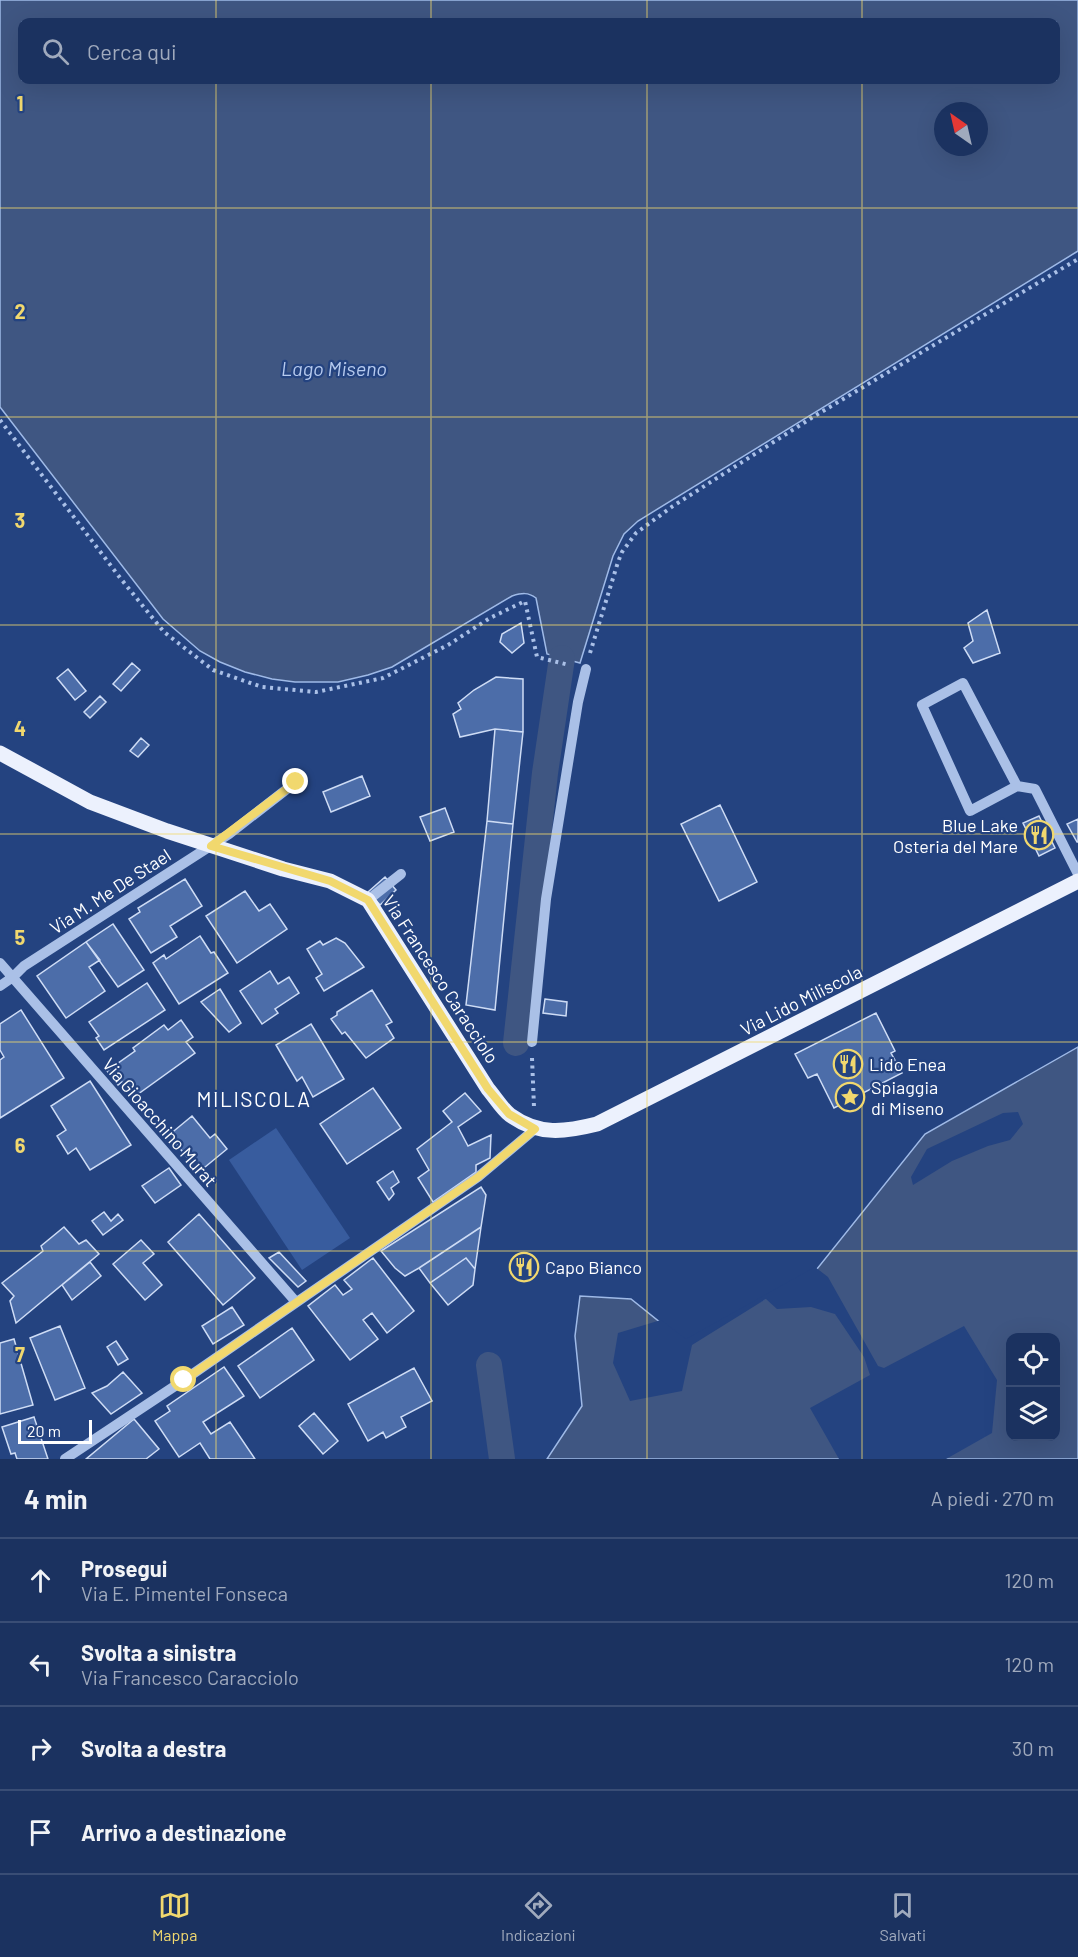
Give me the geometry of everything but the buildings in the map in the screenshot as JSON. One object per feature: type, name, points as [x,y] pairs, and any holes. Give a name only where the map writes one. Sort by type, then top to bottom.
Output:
[{"type":"main road","name":"Via Francesco Caracciolo","points":[[0,753],[90,802],[211,846],[330,881],[368,900],[488,1089],[509,1114],[535,1129]]},
{"type":"main road","name":"Via Lido Miliscola","points":[[535,1129],[568,1131],[597,1124],[1078,881]]},
{"type":"street","points":[[532,1042],[546,899],[578,702],[586,669]]},
{"type":"street","points":[[1017,786],[963,683],[922,705],[970,811],[1017,786],[1035,789],[1078,874]]},
{"type":"street","name":"Via M. Me De Stael","points":[[0,986],[24,966],[211,846],[296,782]]},
{"type":"street","points":[[368,900],[401,874]]},
{"type":"street","name":"Via Gioacchino Murat","points":[[0,963],[296,1302]]},
{"type":"street","points":[[64,1459],[184,1380],[478,1177],[535,1129]]},
{"type":"path","points":[[0,420],[164,633],[213,670],[262,687],[316,692],[383,678],[448,645],[490,618],[525,601],[537,657],[586,669],[618,562],[622,552],[636,533],[673,506],[813,417],[1078,259]]},
{"type":"path","points":[[532,1042],[535,1129]]},
{"type":"shaded area","points":[[276,1128],[350,1238],[302,1270],[229,1160]]},
{"type":"water","name":"Lago Miseno","points":[[0,0],[1078,0],[1078,251],[638,521],[624,534],[613,556],[580,663],[547,654],[536,598],[525,594],[512,596],[392,667],[338,682],[295,682],[272,679],[245,672],[200,651],[163,619],[0,407]]},
{"type":"water","points":[[1078,1047],[1078,1459],[547,1459],[582,1406],[575,1336],[580,1296],[631,1299],[686,1343],[817,1269],[925,1134]]},
{"type":"pier","points":[[1018,1112],[1023,1124],[1010,1140],[988,1146],[952,1161],[913,1185],[911,1177],[927,1149],[1003,1113]]},
{"type":"pier","points":[[815,1267],[828,1277],[878,1366],[884,1368],[964,1326],[997,1380],[992,1433],[946,1459],[839,1459],[810,1408],[870,1375],[864,1357],[835,1314],[811,1307],[777,1309],[766,1299],[692,1345],[682,1391],[630,1401],[613,1363],[618,1333],[661,1320],[686,1339]]},
{"type":"waterway","points":[[516,1043],[545,773],[562,658]]},
{"type":"waterway","points":[[489,1365],[502,1459]]},
{"type":"place","name":"Blue Lake Osteria del Mare","points":[[1039,835]]},
{"type":"place","name":"Lido Enea","points":[[848,1064]]},
{"type":"place","name":"Spiaggia di Miseno","points":[[850,1097]]},
{"type":"place","name":"Capo Bianco","points":[[524,1267]]},
{"type":"district","name":"MILISCOLA","points":[[254,1098]]},
{"type":"route","points":[[184,1380],[478,1177],[535,1129],[509,1114],[488,1089],[368,900],[330,881],[211,846],[296,782]]}]
